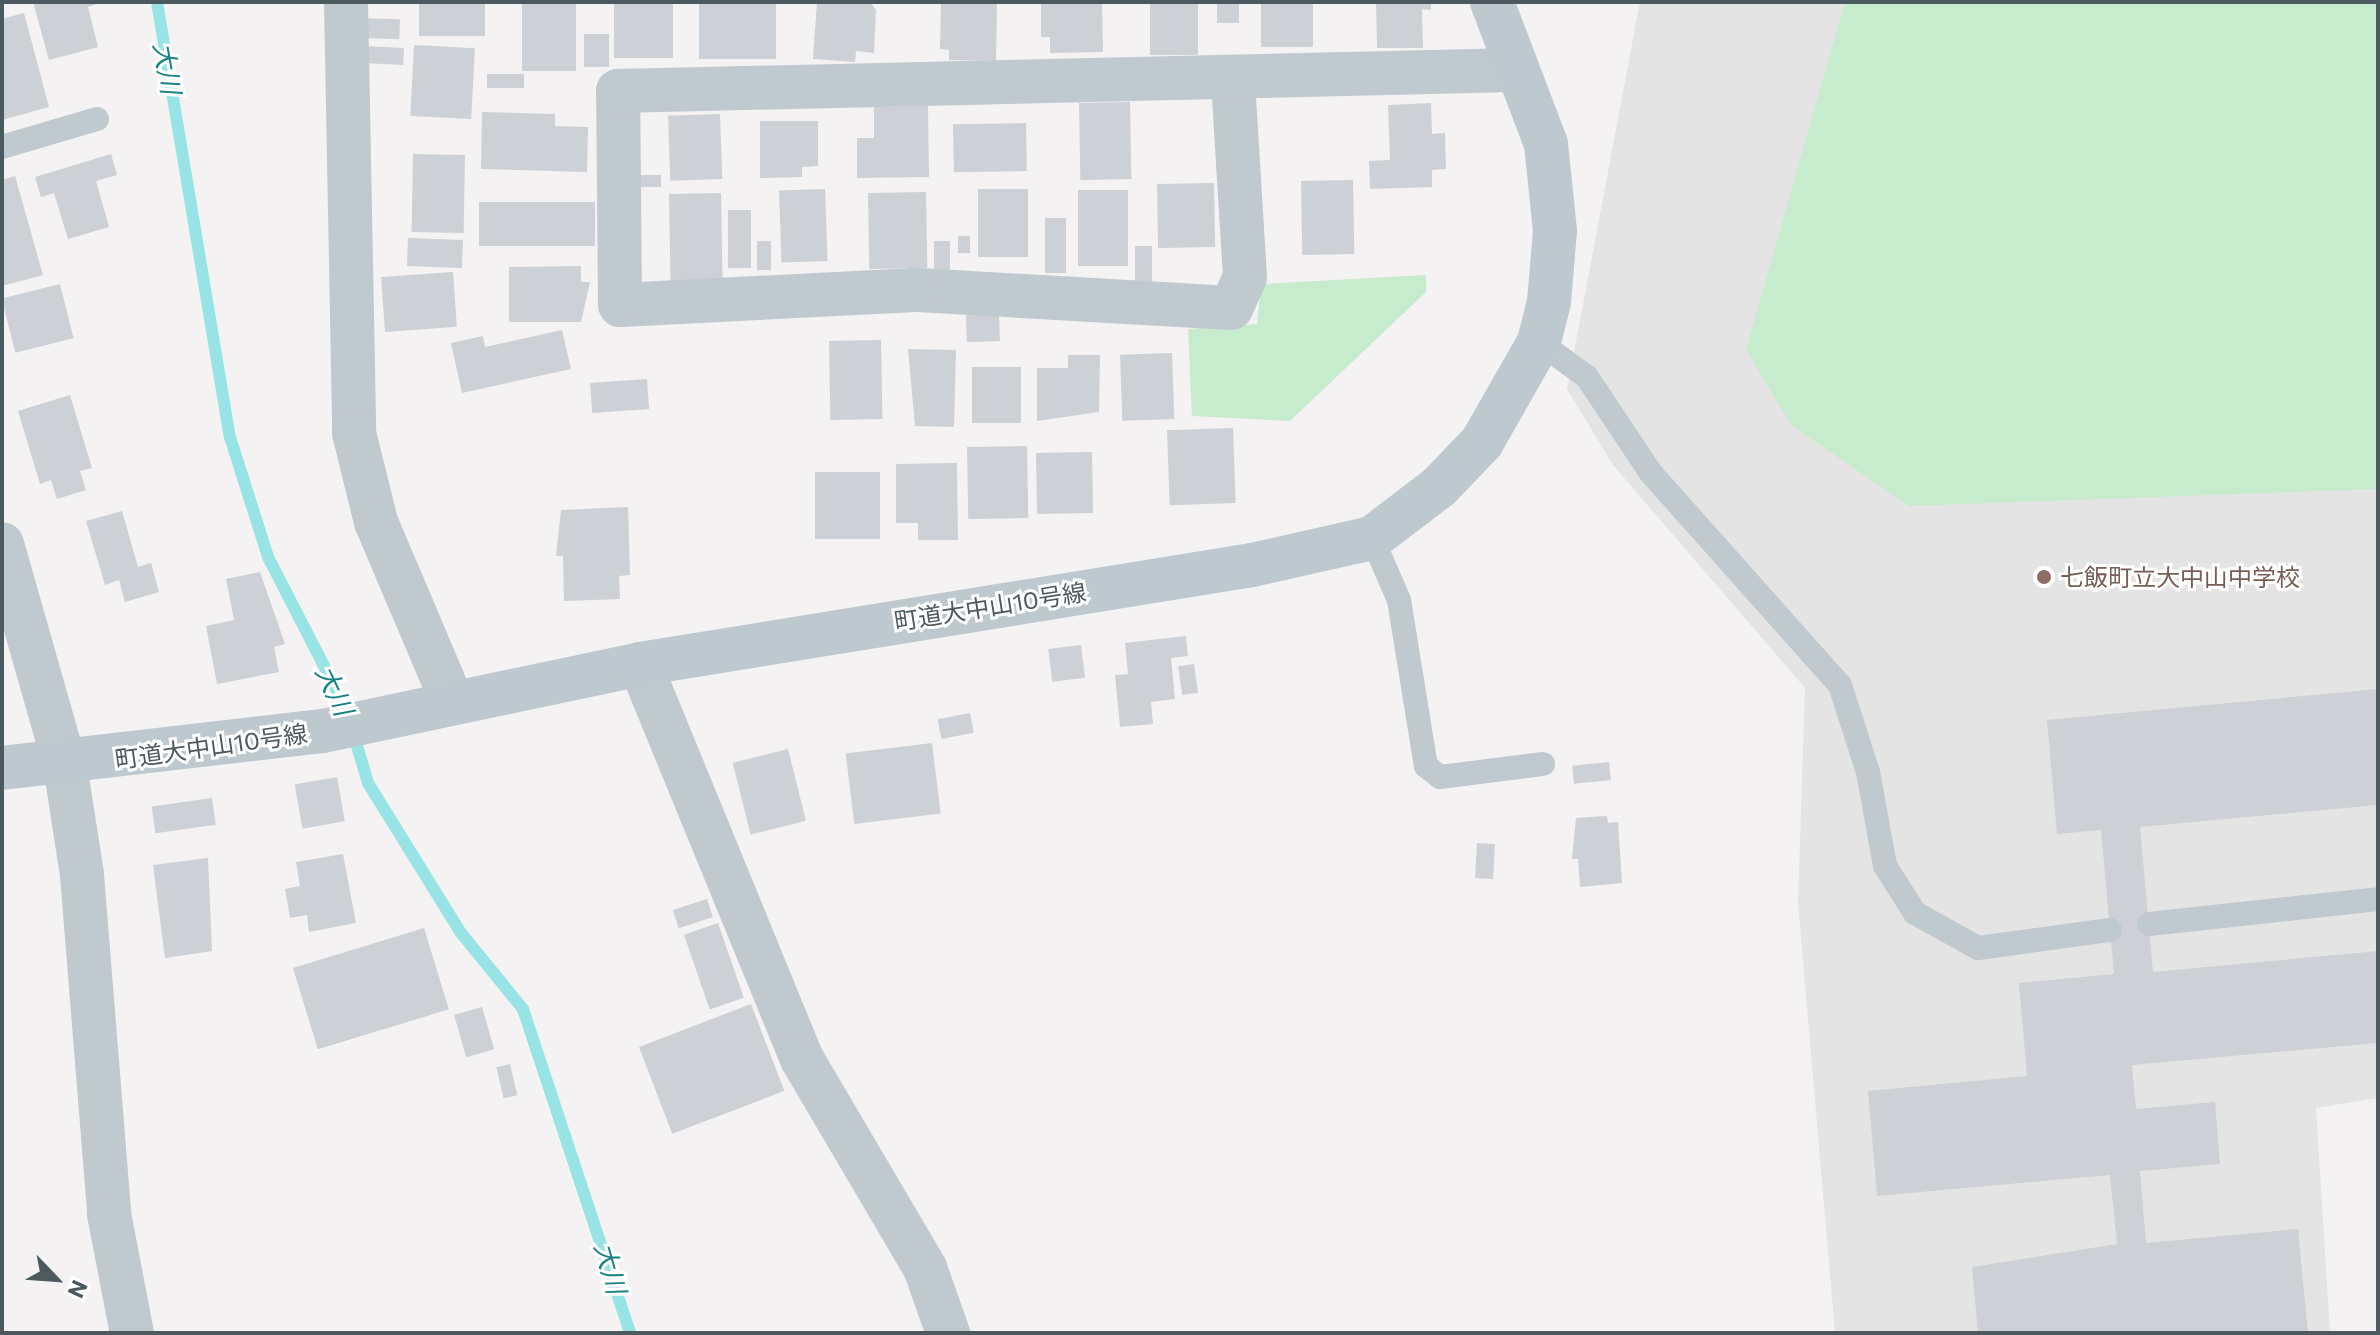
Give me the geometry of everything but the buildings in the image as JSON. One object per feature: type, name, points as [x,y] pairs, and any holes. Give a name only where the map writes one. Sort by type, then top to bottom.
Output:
[{"type":"street","points":[[346,2],[354,433],[376,522],[453,703]]},
{"type":"street","name":"町道大中山10号線","points":[[2,768],[65,765],[323,731],[412,715],[453,703],[640,664],[1252,565],[1372,538],[1439,487],[1482,442],[1539,342],[1555,231],[1546,144],[1492,2]]},
{"type":"street","points":[[1233,81],[1245,277],[1231,308],[915,290],[620,305],[618,91],[1233,81],[1516,70]]},
{"type":"street","points":[[2,544],[65,765],[82,875],[109,1214],[132,1333]]},
{"type":"street","points":[[640,664],[802,1059],[925,1268],[948,1333]]},
{"type":"lane","points":[[2,147],[97,119]]},
{"type":"lane","points":[[1539,342],[1587,377],[1650,472],[1840,685],[1868,772],[1885,866],[1915,913],[1978,948],[2110,930]]},
{"type":"lane","points":[[1372,538],[1399,600],[1426,766],[1440,777],[1543,764]]},
{"type":"lane","points":[[2149,924],[2378,899]]},
{"type":"shaded area","name":"七飯町立大中山中学校","points":[[1640,2],[2378,2],[2378,1098],[2316,1108],[2330,1333],[1835,1333],[1798,903],[1805,688],[1613,465],[1567,389]]},
{"type":"green space","points":[[1845,2],[2378,2],[2378,489],[1909,506],[1791,425],[1746,349]]},
{"type":"green space","points":[[1426,275],[1426,292],[1290,421],[1192,416],[1188,329],[1257,324],[1261,284]]},
{"type":"waterway","name":"大川","points":[[157,2],[230,437],[268,557],[346,709],[368,783],[461,933],[523,1009],[630,1333]]},
{"type":"place","name":"七飯町立大中山中学校","points":[[2044,577]]}]
